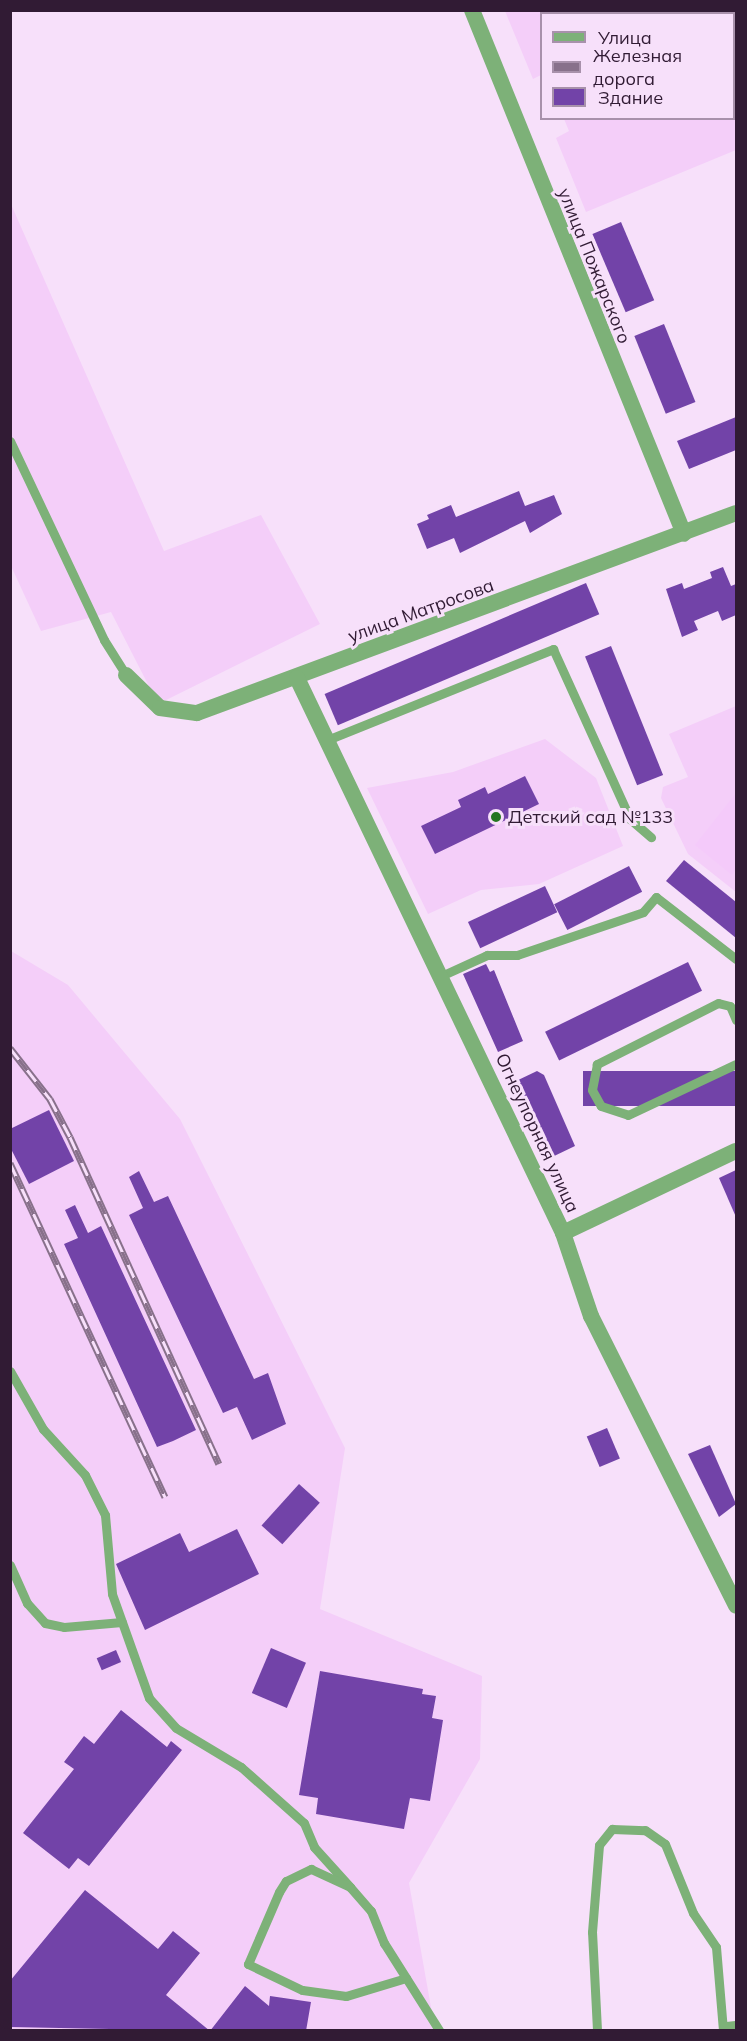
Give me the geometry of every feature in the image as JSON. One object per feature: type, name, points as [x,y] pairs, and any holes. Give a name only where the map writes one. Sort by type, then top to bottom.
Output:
[{"type":"street","name":"улица Пожарского","points":[[472,10],[684,534]]},
{"type":"street","name":"улица Матросова","points":[[126,675],[160,708],[197,713],[297,678],[736,513]]},
{"type":"street","name":"Огнеупорная улица","points":[[297,678],[563,1233],[591,1316],[733,1589],[736,1606]]},
{"type":"street","points":[[563,1233],[736,1151]]},
{"type":"street","points":[[725,2031],[736,2029]]},
{"type":"lane","points":[[10,441],[104,640],[126,675]]},
{"type":"lane","points":[[327,740],[553,649],[630,819],[651,837]]},
{"type":"lane","points":[[441,976],[487,955],[517,955],[643,912],[656,897],[736,959]]},
{"type":"lane","points":[[736,1020],[730,1006],[718,1003],[597,1064],[592,1090],[601,1106],[628,1115],[736,1064]]},
{"type":"lane","points":[[10,1371],[42,1429],[85,1475],[105,1515],[111,1542],[110,1581],[122,1622],[156,1708],[185,1736],[241,1767],[304,1823],[314,1847],[371,1911],[406,1978],[439,2031]]},
{"type":"lane","points":[[10,1565],[27,1603],[45,1623],[64,1627],[122,1622]]},
{"type":"lane","points":[[597,2031],[592,1932],[599,1845],[612,1829],[645,1830],[665,1844],[693,1913],[716,1947],[725,2031]]},
{"type":"lane","points":[[350,1887],[311,1869],[286,1881],[248,1965],[302,1990],[346,1996],[406,1978]]},
{"type":"shaded area","points":[[726,10],[540,12],[540,76],[533,79],[505,11]]},
{"type":"shaded area","points":[[735,90],[736,150],[586,212],[556,138],[569,131],[564,120],[735,120]]},
{"type":"shaded area","points":[[10,202],[164,551],[261,515],[320,624],[158,704],[111,612],[41,631],[11,566]]},
{"type":"shaded area","points":[[736,706],[736,892],[688,854],[661,798],[663,787],[688,777],[669,734]]},
{"type":"shaded area","name":"Детский сад №133","points":[[545,739],[596,778],[623,846],[539,884],[481,890],[428,914],[367,788],[453,772]]},
{"type":"shaded area","points":[[736,793],[736,869],[732,875],[695,845]]},
{"type":"shaded area","points":[[11,951],[68,985],[180,1119],[345,1448],[320,1609],[482,1676],[480,1759],[409,1883],[435,2030],[11,2030]]},
{"type":"building","points":[[621,222],[654,300],[626,312],[592,234]]},
{"type":"building","points":[[664,324],[695,402],[666,414],[634,336]]},
{"type":"building","points":[[736,417],[736,450],[689,469],[677,441]]},
{"type":"building","points":[[519,491],[525,506],[554,495],[562,514],[530,533],[525,521],[460,553],[454,538],[427,549],[417,524],[429,519],[427,515],[451,505],[456,517]]},
{"type":"building","points":[[723,567],[731,586],[736,584],[736,615],[722,621],[718,611],[694,621],[698,630],[682,637],[666,589],[682,583],[684,589],[712,578],[710,572]]},
{"type":"building","points":[[586,583],[599,614],[338,725],[325,694]]},
{"type":"building","points":[[611,646],[663,775],[637,785],[585,656]]},
{"type":"building","points":[[525,776],[539,804],[435,854],[421,826],[461,807],[458,800],[485,787],[488,794]]},
{"type":"building","points":[[684,860],[736,902],[736,938],[666,881]]},
{"type":"building","points":[[629,866],[642,892],[567,930],[554,904]]},
{"type":"building","points":[[545,886],[557,912],[480,948],[468,922]]},
{"type":"building","points":[[688,962],[702,991],[559,1060],[545,1032]]},
{"type":"building","points":[[486,964],[490,972],[494,970],[523,1041],[498,1052],[463,974]]},
{"type":"building","points":[[537,1071],[544,1075],[575,1146],[550,1158],[514,1082]]},
{"type":"building","points":[[583,1071],[736,1071],[736,1106],[583,1106]]},
{"type":"building","points":[[49,1110],[74,1161],[29,1184],[10,1147],[10,1129]]},
{"type":"building","points":[[736,1170],[736,1217],[719,1178]]},
{"type":"building","points":[[139,1171],[154,1202],[168,1196],[254,1379],[268,1373],[286,1424],[252,1440],[237,1407],[223,1413],[129,1215],[143,1208],[129,1177]]},
{"type":"building","points":[[75,1205],[88,1233],[101,1226],[196,1430],[173,1441],[157,1447],[64,1244],[78,1238],[65,1210]]},
{"type":"building","points":[[607,1428],[620,1458],[600,1467],[587,1437]]},
{"type":"building","points":[[710,1445],[736,1504],[719,1517],[688,1454]]},
{"type":"building","points":[[299,1484],[320,1503],[282,1544],[262,1526]]},
{"type":"building","points":[[237,1529],[259,1574],[145,1630],[116,1564],[180,1533],[189,1552]]},
{"type":"building","points":[[271,1648],[306,1663],[287,1708],[252,1693]]},
{"type":"building","points":[[116,1650],[121,1662],[102,1670],[97,1658]]},
{"type":"building","points":[[320,1671],[423,1689],[422,1694],[436,1696],[432,1718],[443,1720],[430,1801],[410,1798],[404,1829],[316,1814],[318,1798],[299,1795]]},
{"type":"building","points":[[121,1710],[167,1747],[171,1741],[182,1750],[89,1866],[78,1858],[69,1869],[23,1833],[74,1769],[64,1762],[84,1736],[94,1744]]},
{"type":"building","points":[[85,1890],[158,1949],[173,1931],[200,1953],[166,1995],[210,2031],[10,2027],[10,1981]]},
{"type":"building","points":[[245,1986],[269,2006],[270,1996],[311,2002],[306,2031],[210,2031]]},
{"type":"railway","points":[[10,1048],[50,1099],[70,1137],[219,1464]]},
{"type":"railway","points":[[10,1163],[165,1497]]},
{"type":"place","name":"Детский сад №133","points":[[496,817]]}]
